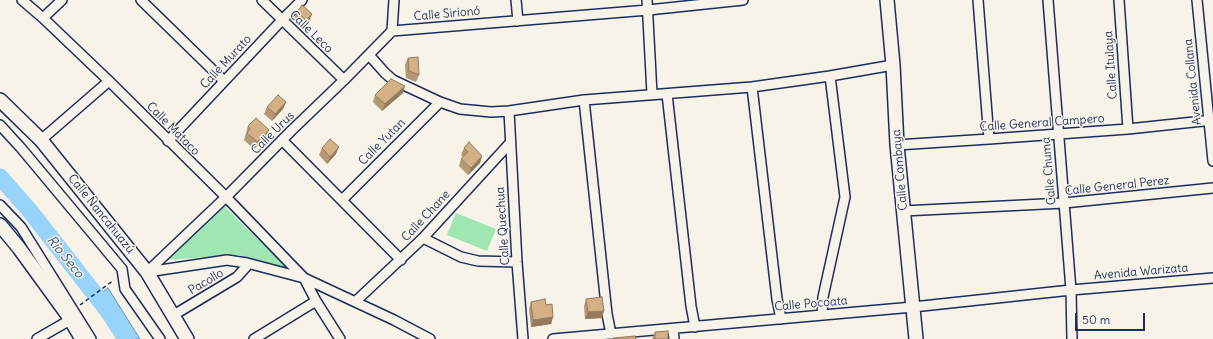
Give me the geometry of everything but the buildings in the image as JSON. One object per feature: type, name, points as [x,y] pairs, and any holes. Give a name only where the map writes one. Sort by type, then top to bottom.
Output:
[{"type":"street","name":"Calle Mataco","points":[[22,0],[109,81],[226,197],[304,278]]},
{"type":"street","points":[[43,18],[62,0]]},
{"type":"street","points":[[141,0],[224,81]]},
{"type":"street","name":"Calle Leco","points":[[262,0],[344,80]]},
{"type":"street","name":"Calle Murato","points":[[168,141],[302,0]]},
{"type":"street","points":[[392,31],[394,0]]},
{"type":"street","points":[[516,0],[518,20]]},
{"type":"street","points":[[647,0],[652,94]]},
{"type":"street","name":"Calle Sirionó","points":[[392,31],[648,10],[744,0]]},
{"type":"street","name":"Calle Combaya","points":[[887,0],[893,65],[897,145],[916,339]]},
{"type":"street","points":[[978,0],[989,139]]},
{"type":"street","name":"Calle Chuma","points":[[1048,0],[1071,290],[1072,339]]},
{"type":"street","name":"Calle Itulaya","points":[[1119,0],[1128,129]]},
{"type":"street","name":"Avenida Collana","points":[[1197,0],[1211,120],[1213,161]]},
{"type":"street","name":"Calle Urus","points":[[147,272],[226,197],[392,31]]},
{"type":"street","points":[[369,55],[393,80],[440,102],[460,109],[491,112],[509,111],[584,100],[752,87],[893,65]]},
{"type":"street","points":[[822,315],[823,297],[845,197],[830,76]]},
{"type":"street","points":[[41,140],[109,81]]},
{"type":"street","points":[[752,87],[780,319]]},
{"type":"street","points":[[667,94],[691,306],[695,327]]},
{"type":"street","name":"Calle Ñancahuazú","points":[[0,100],[41,140],[147,272],[187,339]]},
{"type":"street","points":[[584,100],[607,314],[611,334]]},
{"type":"street","name":"Calle Yutan","points":[[342,200],[440,102]]},
{"type":"street","name":"Calle Quechua","points":[[509,111],[517,262],[523,339]]},
{"type":"street","name":"Calle General Campero","points":[[897,145],[1128,129],[1211,120]]},
{"type":"street","points":[[0,125],[122,269],[125,289],[160,339]]},
{"type":"street","points":[[282,140],[401,260]]},
{"type":"street","name":"Calle Chane","points":[[356,302],[423,238],[510,143]]},
{"type":"street","name":"Calle General Perez","points":[[903,211],[1064,203],[1213,188]]},
{"type":"street","points":[[0,206],[21,227],[91,339]]},
{"type":"street","points":[[0,225],[19,248],[82,339]]},
{"type":"street","points":[[423,238],[461,257],[478,261],[517,262]]},
{"type":"street","points":[[147,272],[227,260],[248,263],[304,278],[394,320],[430,339]]},
{"type":"street","name":"Pacollo","points":[[172,316],[238,277],[248,263]]},
{"type":"street","points":[[304,278],[316,301],[340,339]]},
{"type":"street","name":"Avenida Warizata","points":[[1071,290],[1213,278]]},
{"type":"street","name":"Calle Pocoata","points":[[553,339],[913,307],[1071,290]]},
{"type":"street","points":[[254,339],[316,301]]},
{"type":"street","points":[[36,339],[70,320]]},
{"type":"street","points":[[673,329],[674,339]]},
{"type":"path","points":[[92,296],[107,286]]},
{"type":"green space","points":[[223,205],[287,268],[239,255],[165,260]]},
{"type":"green space","points":[[456,213],[496,229],[487,251],[447,235]]},
{"type":"water","points":[[108,288],[140,339],[117,339],[92,300]]},
{"type":"waterway","name":"Río Seco","points":[[0,177],[30,211],[108,311],[127,339]]}]
